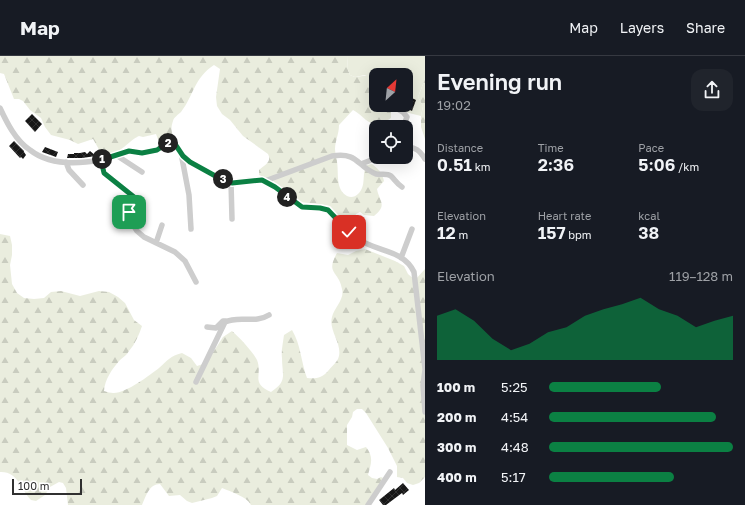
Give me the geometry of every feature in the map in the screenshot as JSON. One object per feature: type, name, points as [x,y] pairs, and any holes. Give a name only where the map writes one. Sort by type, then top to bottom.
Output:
[{"type":"street","points":[[0,108],[16,135],[30,150],[42,157],[66,162],[72,163],[101,160],[129,151],[142,153],[157,150],[169,142],[175,144],[180,153],[189,195],[191,229]]},
{"type":"street","points":[[413,147],[417,149],[425,159]]},
{"type":"street","points":[[180,153],[190,162],[231,182],[262,180],[275,187],[302,207],[328,210],[349,232],[361,241],[401,258],[411,265],[414,272],[425,370],[423,385],[425,412]]},
{"type":"street","points":[[265,181],[340,154],[350,156],[377,174],[386,174],[391,176],[396,183],[402,187]]},
{"type":"street","points":[[116,155],[142,172]]},
{"type":"street","points":[[101,160],[104,173],[134,197],[128,217],[132,224],[144,237],[175,252],[185,261],[196,282]]},
{"type":"street","points":[[361,164],[369,161]]},
{"type":"street","points":[[66,162],[69,170],[83,185]]},
{"type":"street","points":[[231,182],[232,219]]},
{"type":"street","points":[[156,243],[162,225]]},
{"type":"street","points":[[401,258],[412,230]]},
{"type":"street","points":[[207,327],[216,328],[223,321],[255,320],[269,315]]},
{"type":"street","points":[[196,382],[225,322],[228,321]]},
{"type":"street","points":[[368,505],[390,472]]},
{"type":"green space","points":[[0,56],[347,56],[350,75],[355,77],[369,75],[369,112],[390,112],[391,118],[388,120],[369,120],[369,122],[353,110],[339,125],[335,149],[339,185],[343,193],[347,196],[356,196],[361,191],[364,172],[367,165],[372,164],[381,173],[384,181],[377,189],[382,203],[381,209],[374,216],[364,215],[360,212],[356,214],[352,224],[347,225],[330,206],[300,202],[273,181],[259,175],[259,170],[266,165],[269,159],[268,154],[243,136],[230,120],[222,114],[217,106],[216,97],[220,69],[214,65],[202,75],[185,106],[175,117],[172,125],[173,136],[159,142],[156,134],[143,137],[139,136],[122,149],[107,154],[101,153],[93,139],[78,144],[70,140],[51,135],[41,118],[30,110],[23,101],[14,99],[4,74],[0,73]]},
{"type":"green space","points":[[347,56],[425,56],[425,79],[418,97],[423,106],[421,116],[405,112],[413,112],[413,68],[369,68],[369,77],[365,75],[355,77],[350,75]]},
{"type":"green space","points":[[425,79],[425,139],[421,127],[423,106],[418,97]]},
{"type":"green space","points":[[0,234],[10,236],[12,245],[10,265],[12,284],[17,293],[24,298],[44,298],[51,292],[61,291],[80,296],[99,291],[109,292],[125,303],[134,320],[142,326],[127,354],[114,367],[107,378],[104,391],[112,393],[124,390],[137,384],[169,359],[178,354],[182,353],[191,358],[197,366],[206,363],[223,337],[232,331],[246,345],[257,360],[259,382],[265,389],[271,392],[282,381],[282,353],[284,335],[292,330],[307,378],[321,377],[336,362],[339,354],[338,343],[331,322],[333,314],[341,300],[343,293],[332,265],[337,253],[348,255],[365,249],[404,266],[408,274],[415,280],[425,269],[425,477],[419,483],[413,485],[407,483],[403,478],[397,477],[397,466],[388,448],[366,413],[362,409],[357,409],[353,412],[347,425],[347,445],[357,450],[366,447],[371,457],[368,475],[377,479],[381,477],[383,478],[366,505],[251,505],[246,499],[222,488],[217,496],[192,503],[180,495],[169,496],[160,484],[151,488],[142,505],[68,505],[66,488],[63,483],[59,482],[50,487],[45,495],[36,501],[31,500],[15,478],[6,473],[0,472]]},
{"type":"building","points":[[413,98],[416,100],[413,108]]},
{"type":"building","points":[[32,114],[42,124],[35,132],[25,121]]},
{"type":"building","points":[[14,141],[26,155],[23,159],[21,157],[20,158],[9,146]]},
{"type":"building","points":[[45,147],[58,152],[56,157],[42,152]]},
{"type":"building","points":[[90,151],[96,156],[67,158],[68,154],[85,152],[87,154]]},
{"type":"building","points":[[403,483],[409,490],[403,495],[402,493],[386,505],[383,505],[379,500]]},
{"type":"route","points":[[129,212],[134,197],[104,173],[101,160],[129,151],[142,153],[157,150],[169,142],[172,142],[190,162],[219,178],[232,183],[262,180],[275,187],[302,207],[328,210],[349,232]]}]
